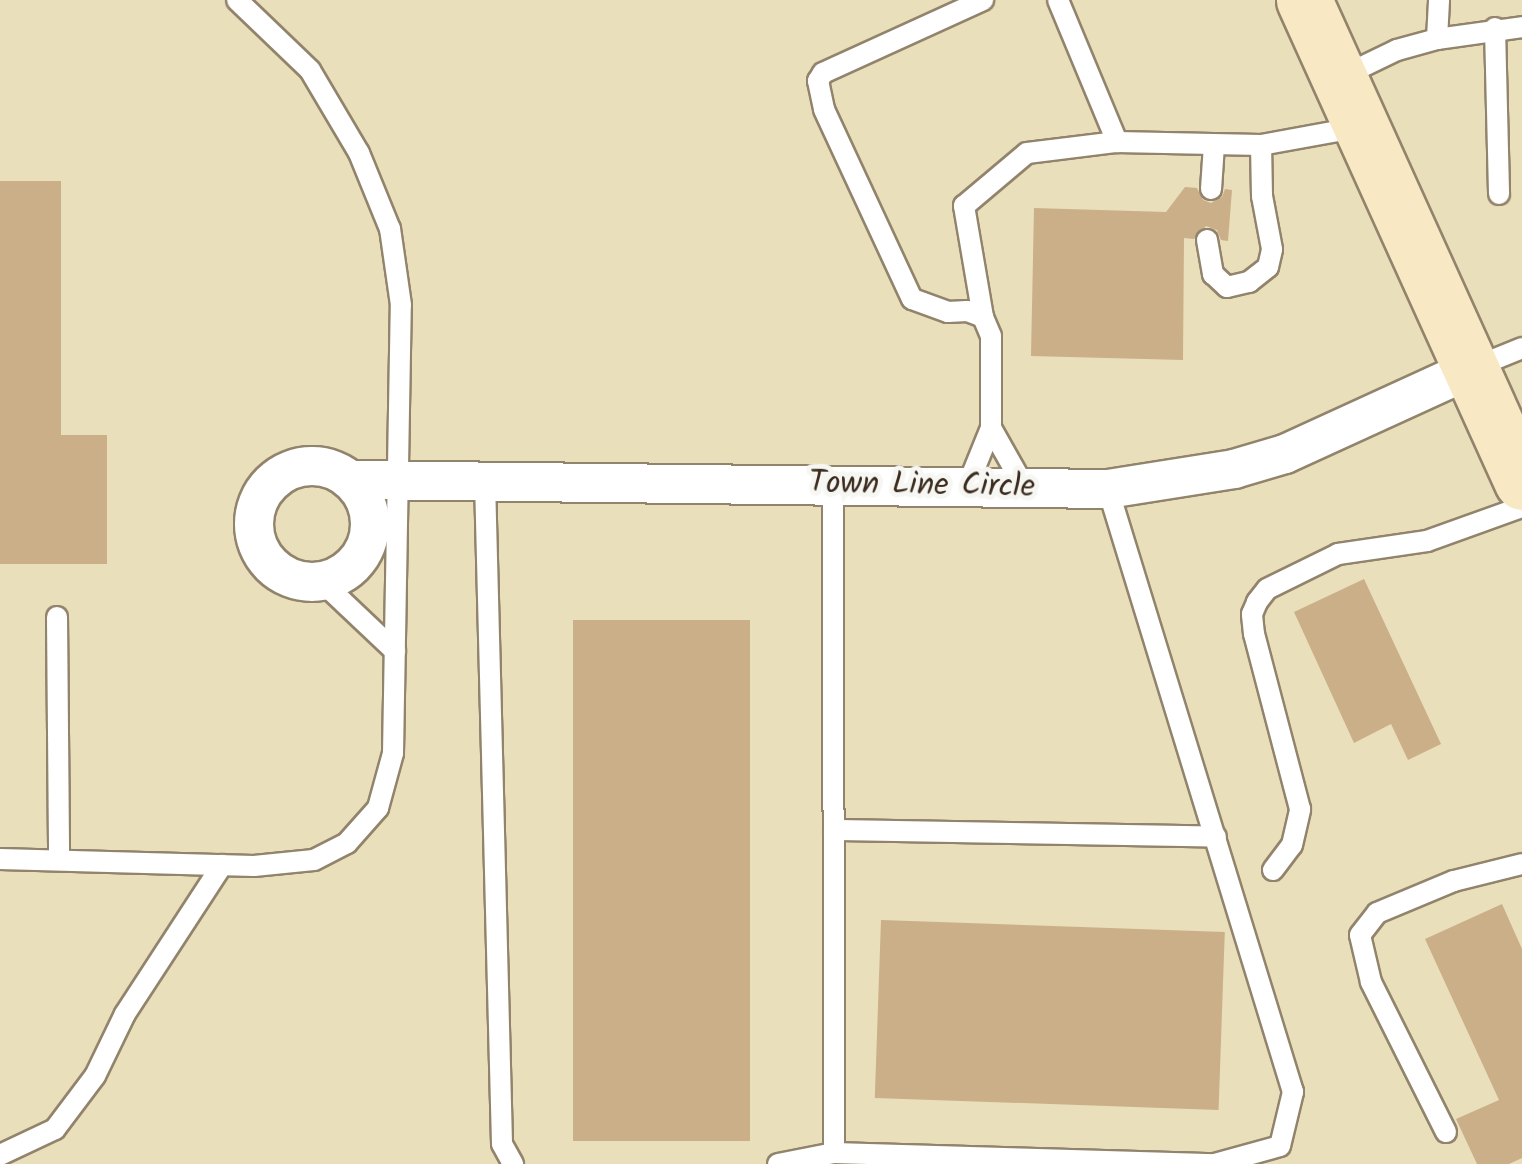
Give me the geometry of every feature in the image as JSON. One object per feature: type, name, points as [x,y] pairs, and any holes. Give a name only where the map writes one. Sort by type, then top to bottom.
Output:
[{"type":"street","points":[[1304,0],[1522,482]]},
{"type":"street","name":"Town Line Circle","points":[[322,581],[303,581],[270,564],[259,548],[256,509],[264,491],[296,468],[315,466],[351,480],[1108,488],[1234,469],[1285,454],[1471,369]]},
{"type":"street","points":[[322,581],[354,564],[365,549],[369,512],[351,480]]},
{"type":"lane","points":[[0,858],[222,865],[314,860],[348,844],[378,808],[393,753],[402,305],[390,228],[360,153],[310,70],[236,0]]},
{"type":"lane","points":[[983,0],[823,73],[818,81],[824,109],[912,300],[948,312],[967,310],[983,317]]},
{"type":"lane","points":[[1058,0],[1117,142]]},
{"type":"lane","points":[[1437,39],[1439,0]]},
{"type":"lane","points":[[1339,78],[1398,50],[1437,39],[1522,27]]},
{"type":"lane","points":[[1494,28],[1499,194]]},
{"type":"lane","points":[[966,487],[991,428],[992,355],[964,206],[1027,153],[1117,142],[1262,145],[1362,127]]},
{"type":"lane","points":[[1211,188],[1214,145]]},
{"type":"lane","points":[[1207,240],[1212,274],[1227,287],[1249,282],[1268,267],[1272,249],[1262,196],[1262,145]]},
{"type":"lane","points":[[1471,369],[1522,348]]},
{"type":"lane","points":[[991,428],[1025,488]]},
{"type":"lane","points":[[486,481],[502,1144],[513,1164]]},
{"type":"lane","points":[[833,485],[834,1154]]},
{"type":"lane","points":[[778,1164],[834,1154],[1215,1164],[1280,1146],[1293,1092],[1108,488]]},
{"type":"lane","points":[[1273,870],[1292,845],[1300,809],[1254,634],[1252,614],[1257,602],[1267,589],[1338,554],[1428,541],[1522,507]]},
{"type":"lane","points":[[322,581],[395,651]]},
{"type":"lane","points":[[56,617],[59,860]]},
{"type":"lane","points":[[834,830],[1216,837]]},
{"type":"lane","points":[[1446,1132],[1371,982],[1360,936],[1378,914],[1454,881],[1522,864]]},
{"type":"lane","points":[[0,1155],[54,1129],[95,1076],[125,1014],[222,865]]},
{"type":"building","points":[[0,181],[61,181],[61,435],[107,435],[107,564],[0,564]]},
{"type":"building","points":[[1185,187],[1197,188],[1203,200],[1211,203],[1222,197],[1225,189],[1232,190],[1228,241],[1221,240],[1217,230],[1206,226],[1194,239],[1184,238],[1183,360],[1031,356],[1034,208],[1166,212]]},
{"type":"building","points":[[1364,579],[1441,744],[1408,760],[1391,724],[1354,743],[1294,612]]},
{"type":"building","points":[[573,620],[750,620],[750,1141],[573,1141]]},
{"type":"building","points":[[1502,904],[1522,949],[1522,1158],[1509,1164],[1477,1164],[1456,1119],[1499,1100],[1425,939]]},
{"type":"building","points":[[881,920],[1225,932],[1219,1110],[875,1098]]}]
